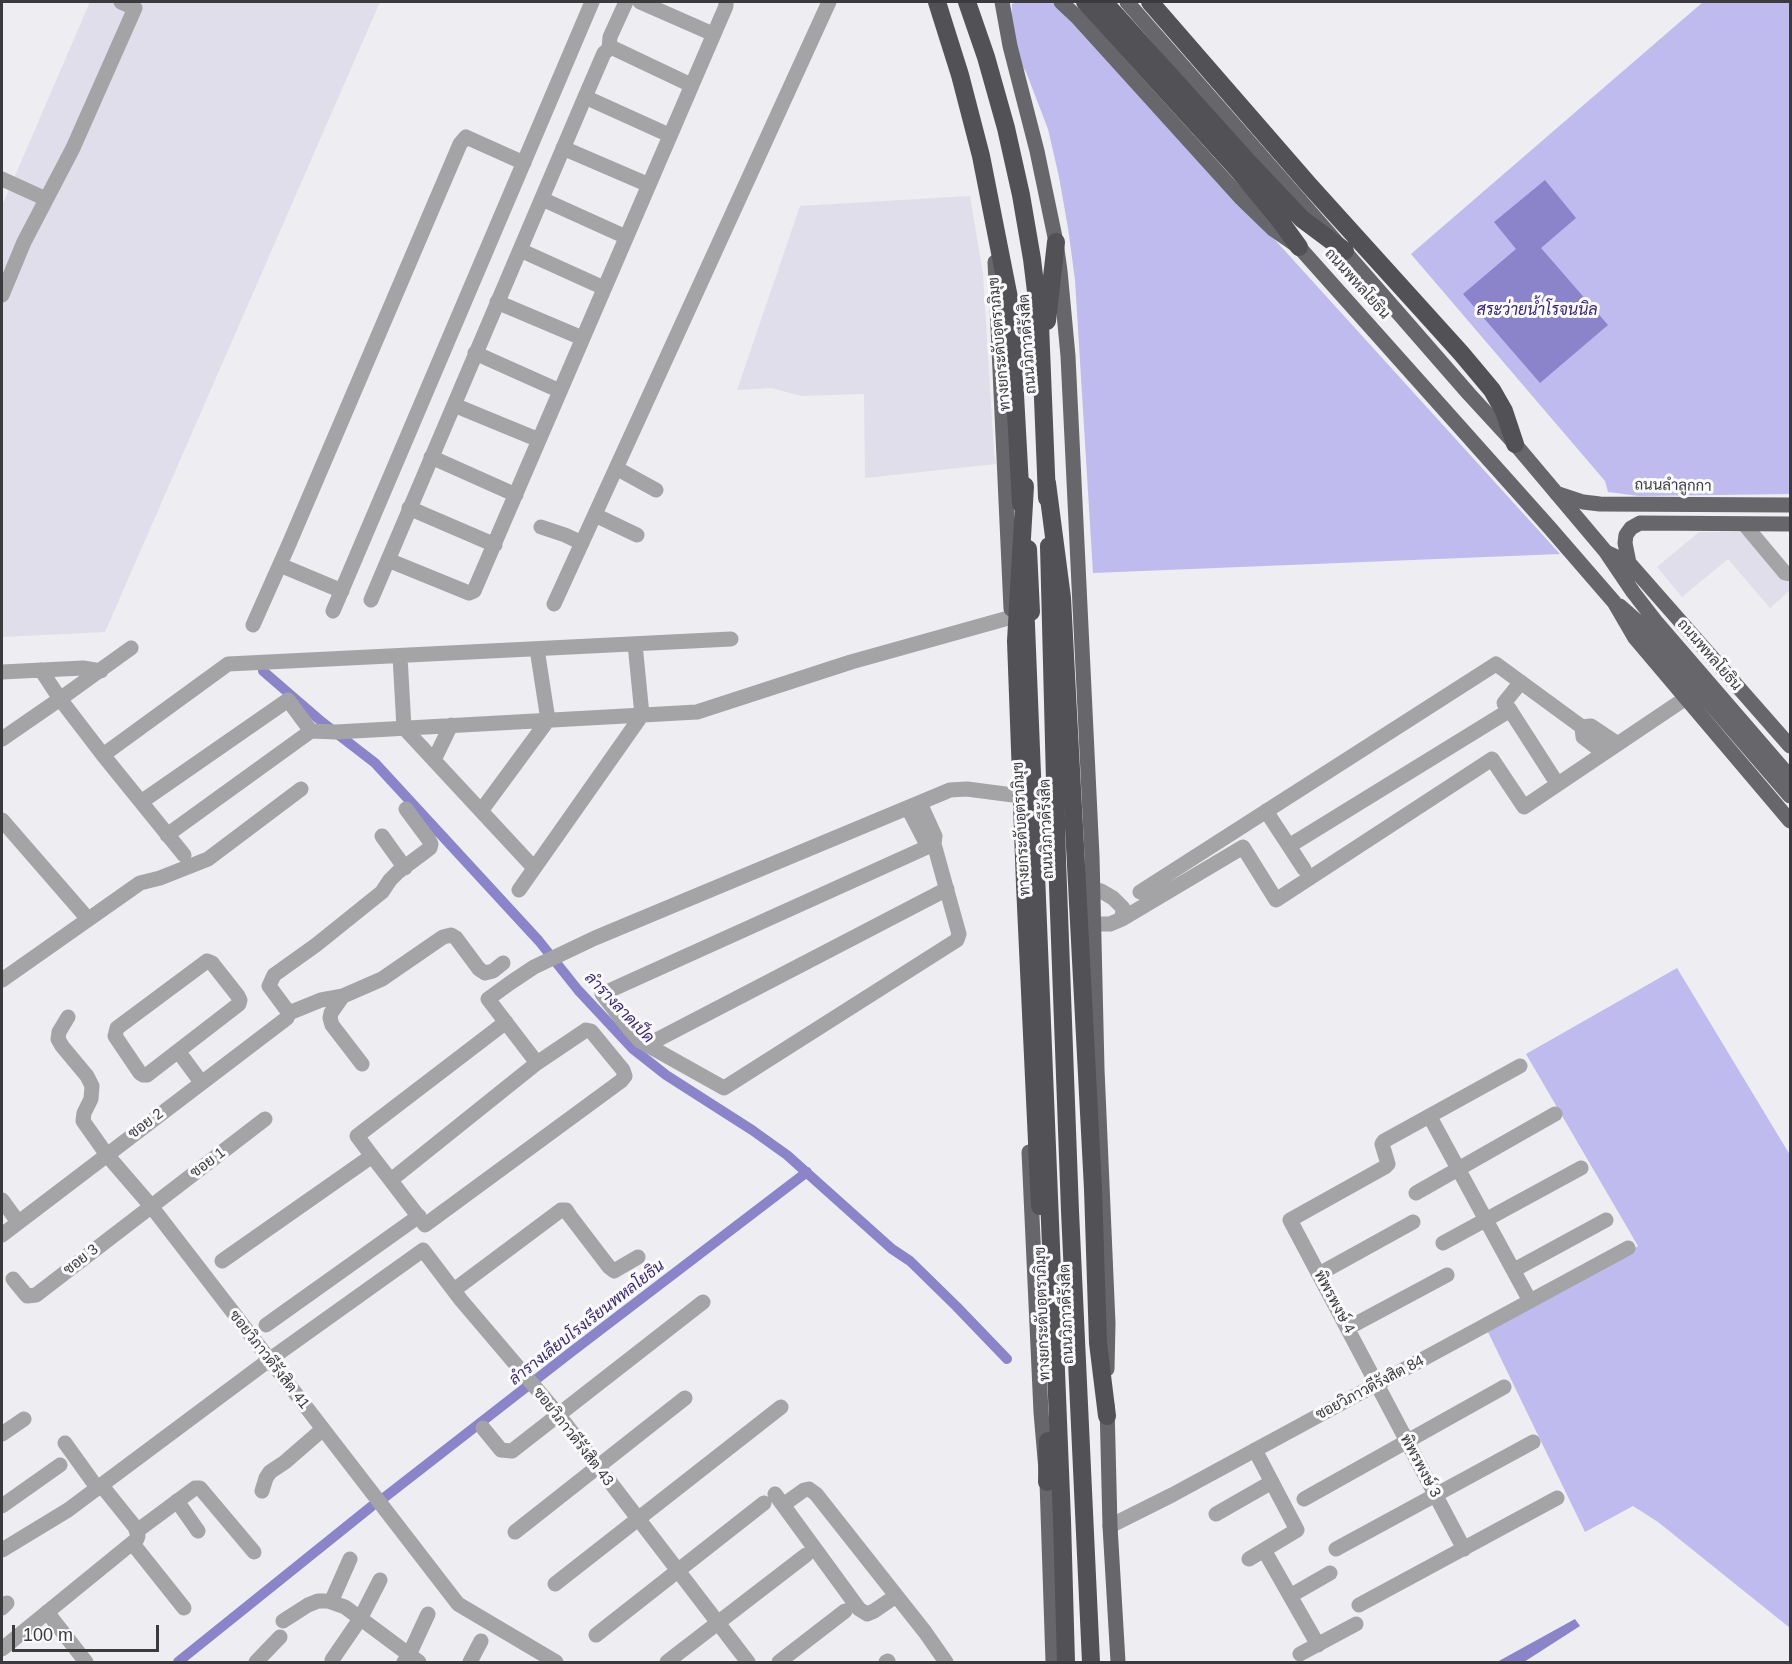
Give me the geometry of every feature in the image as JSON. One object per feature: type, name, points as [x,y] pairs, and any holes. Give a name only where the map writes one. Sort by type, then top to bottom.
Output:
[{"type":"highway","name":"ถนนวิภาวดีรังสิต","points":[[937,2],[972,116],[1010,303],[1027,642],[1061,1508],[1062,1581],[1057,1660]]},
{"type":"highway","name":"ทางยกระดับอุตราภิมุข","points":[[946,2],[985,129],[1002,204],[1013,271],[1024,397],[1025,486],[1076,1662]]},
{"type":"highway","name":"ทางยกระดับอุตราภิมุข","points":[[968,2],[1006,128],[1021,195],[1040,324],[1069,1187],[1091,1662]]},
{"type":"highway","name":"ถนนวิภาวดีรังสิต","points":[[977,2],[999,65],[1019,139],[1032,209],[1047,321],[1063,800],[1101,1662]]},
{"type":"highway","points":[[1085,2],[1244,167],[1302,219],[1345,251]]},
{"type":"highway","points":[[1104,2],[1244,167],[1299,247]]},
{"type":"highway","points":[[1150,2],[1492,390],[1504,411],[1515,444]]},
{"type":"highway","points":[[1047,321],[1056,242]]},
{"type":"highway","points":[[1047,483],[1062,598],[1093,1189],[1098,1342],[1107,1416]]},
{"type":"highway","points":[[1025,486],[1016,641],[1024,885],[1049,1423],[1047,1482]]},
{"type":"highway","points":[[1010,597],[1027,642]]},
{"type":"main road","name":"ถนนพหลโยธิน","points":[[1061,2],[1240,197],[1273,229],[1299,247],[1614,602],[1646,629],[1791,796]]},
{"type":"main road","name":"ถนนพหลโยธิน","points":[[1127,2],[1515,444],[1606,552],[1657,623],[1791,777]]},
{"type":"main road","points":[[1006,5],[1010,46],[1037,151],[1056,242],[1072,414],[1093,889],[1097,1069],[1108,1323],[1107,1416],[1110,1526],[1118,1662]]},
{"type":"main road","name":"ถนนวิภาวดีรังสิต","points":[[993,211],[1012,617],[1013,795],[1031,1213],[1057,1660]]},
{"type":"main road","name":"ถนนลำลูกกา","points":[[1556,494],[1583,502],[1600,504],[1791,505]]},
{"type":"main road","points":[[1629,563],[1625,543],[1626,535],[1631,528],[1641,523],[1791,524]]},
{"type":"main road","name":"ถนนพหลโยธิน","points":[[1606,552],[1629,563],[1791,747]]},
{"type":"main road","name":"ถนนพหลโยธิน","points":[[1614,602],[1635,638],[1791,821]]},
{"type":"street","points":[[333,611],[592,2]]},
{"type":"street","points":[[609,49],[610,37],[626,2]]},
{"type":"street","points":[[640,2],[713,34]]},
{"type":"street","points":[[388,560],[469,593],[474,591],[726,2]]},
{"type":"street","points":[[554,604],[829,2]]},
{"type":"street","points":[[2,295],[24,242],[73,148],[128,5]]},
{"type":"street","points":[[371,600],[604,53],[613,48],[691,85]]},
{"type":"street","points":[[585,97],[669,135]]},
{"type":"street","points":[[253,625],[460,144],[466,137],[524,163]]},
{"type":"street","points":[[563,148],[649,185]]},
{"type":"street","points":[[2,178],[46,199]]},
{"type":"street","points":[[542,199],[626,237]]},
{"type":"street","points":[[520,250],[604,288]]},
{"type":"street","points":[[497,302],[582,338]]},
{"type":"street","points":[[475,353],[560,391]]},
{"type":"street","points":[[454,405],[539,440]]},
{"type":"street","points":[[431,457],[516,495]]},
{"type":"street","points":[[616,468],[656,490]]},
{"type":"street","points":[[409,508],[495,544]]},
{"type":"street","points":[[595,515],[637,535]]},
{"type":"street","points":[[1744,524],[1785,573],[1791,574]]},
{"type":"street","points":[[541,527],[582,543]]},
{"type":"street","points":[[280,565],[342,591]]},
{"type":"street","points":[[167,835],[312,731],[697,712],[851,662],[1012,617]]},
{"type":"street","points":[[103,755],[228,664],[731,639]]},
{"type":"street","points":[[519,890],[642,715],[635,644]]},
{"type":"street","points":[[2,739],[131,648]]},
{"type":"street","points":[[481,811],[548,720],[537,649]]},
{"type":"street","points":[[400,656],[404,728],[534,868]]},
{"type":"street","points":[[1094,924],[1110,924],[1133,893],[1140,892],[1496,664],[1582,727],[1591,726],[1618,744]]},
{"type":"street","points":[[2,672],[83,668],[101,670]]},
{"type":"street","points":[[41,670],[103,755],[184,855]]},
{"type":"street","points":[[1521,682],[1504,703],[1553,777]]},
{"type":"street","points":[[1121,910],[1243,847],[1276,900],[1492,759],[1524,807],[1686,698]]},
{"type":"street","points":[[141,802],[288,700],[312,731]]},
{"type":"street","points":[[1289,846],[1510,710]]},
{"type":"street","points":[[434,760],[451,725]]},
{"type":"street","points":[[1582,727],[1583,737],[1604,753]]},
{"type":"street","points":[[2,980],[140,883],[160,878],[207,859],[301,789]]},
{"type":"street","points":[[537,1063],[488,999],[510,982],[554,957],[950,790],[967,789],[1013,795]]},
{"type":"street","points":[[914,805],[935,836],[934,844],[958,934],[957,940],[724,1088],[640,1041],[602,994],[934,844]]},
{"type":"street","points":[[290,1013],[269,986],[274,975],[296,957],[316,945],[382,892],[390,880],[430,848],[431,844],[406,809]]},
{"type":"street","points":[[1266,811],[1304,869]]},
{"type":"street","points":[[2,820],[88,919]]},
{"type":"street","points":[[382,836],[405,868]]},
{"type":"street","points":[[648,1045],[947,889]]},
{"type":"street","points":[[1093,889],[1113,898],[1121,910]]},
{"type":"street","name":"ซอย 2","points":[[2,1235],[287,1018],[290,1013],[321,1000],[342,996],[382,979],[443,937],[451,935],[456,938],[479,969],[485,973],[503,963]]},
{"type":"street","points":[[207,961],[212,963],[240,1000],[239,1004],[178,1051],[147,1075],[143,1075],[115,1033],[117,1028],[207,961]]},
{"type":"street","points":[[342,996],[331,1012],[332,1025],[362,1064]]},
{"type":"street","name":"ซอยวิภาวดีรังสิต 41","points":[[68,1017],[59,1032],[58,1039],[87,1076],[92,1086],[92,1100],[84,1113],[83,1121],[107,1155],[151,1206],[458,1604],[556,1662]]},
{"type":"street","points":[[391,1180],[579,1032],[591,1031],[623,1070],[625,1076],[425,1225],[357,1136],[506,1022]]},
{"type":"street","points":[[178,1051],[201,1082]]},
{"type":"street","points":[[1520,1066],[1430,1117],[1530,1301]]},
{"type":"street","points":[[1416,1193],[1555,1114]]},
{"type":"street","name":"พิพรพงษ์ 4","points":[[1377,1383],[1290,1220],[1385,1167],[1388,1164],[1382,1144],[1384,1141],[1430,1117]]},
{"type":"street","name":"ซอย 1","points":[[151,1206],[265,1119]]},
{"type":"street","points":[[222,1261],[372,1156]]},
{"type":"street","points":[[1443,1243],[1581,1168]]},
{"type":"street","points":[[2,1200],[18,1222]]},
{"type":"street","name":"ซอย 3","points":[[13,1279],[27,1296],[36,1295],[151,1206]]},
{"type":"street","points":[[453,1290],[561,1210],[566,1210],[614,1271],[639,1257]]},
{"type":"street","points":[[266,1325],[419,1216]]},
{"type":"street","points":[[1514,1270],[1606,1220]]},
{"type":"street","points":[[1319,1274],[1413,1222]]},
{"type":"street","name":"ซอยวิภาวดีรังสิต 84","points":[[1110,1526],[1172,1495],[1628,1248]]},
{"type":"street","name":"ซอยวิภาวดีรังสิต 43","points":[[269,1359],[423,1250],[453,1290],[558,1414],[748,1662]]},
{"type":"street","points":[[1348,1328],[1448,1275]]},
{"type":"street","points":[[483,1428],[501,1450],[512,1451],[703,1302]]},
{"type":"street","points":[[5,1546],[69,1510],[269,1359]]},
{"type":"street","name":"พิพรพงษ์ 3","points":[[1377,1383],[1464,1549]]},
{"type":"street","points":[[1304,1499],[1504,1387]]},
{"type":"street","points":[[515,1532],[685,1398]]},
{"type":"street","points":[[555,1584],[781,1407]]},
{"type":"street","points":[[2,1434],[24,1419]]},
{"type":"street","points":[[262,1491],[270,1472],[323,1429]]},
{"type":"street","points":[[1336,1549],[1533,1442]]},
{"type":"street","points":[[65,1443],[100,1487],[184,1608]]},
{"type":"street","points":[[1249,1559],[1297,1530],[1255,1450]]},
{"type":"street","points":[[2,1506],[60,1465]]},
{"type":"street","points":[[1216,1514],[1272,1482]]},
{"type":"street","points":[[2,1649],[195,1488],[200,1488],[254,1552]]},
{"type":"street","points":[[596,1635],[677,1571],[774,1501],[809,1489],[821,1499],[946,1662]]},
{"type":"street","points":[[1359,1605],[1557,1498]]},
{"type":"street","points":[[177,1501],[198,1531]]},
{"type":"street","points":[[774,1501],[859,1609],[867,1614],[896,1596]]},
{"type":"street","points":[[1264,1550],[1318,1645]]},
{"type":"street","points":[[667,1662],[806,1556]]},
{"type":"street","points":[[332,1602],[350,1559]]},
{"type":"street","points":[[1290,1596],[1330,1573]]},
{"type":"street","points":[[332,1660],[360,1619],[380,1580]]},
{"type":"street","points":[[283,1621],[318,1601],[332,1602],[345,1607],[410,1660],[428,1614]]},
{"type":"street","points":[[779,1662],[845,1611]]},
{"type":"street","points":[[47,1612],[86,1662]]},
{"type":"street","points":[[1300,1654],[1356,1624]]},
{"type":"street","points":[[256,1662],[280,1637]]},
{"type":"street","points":[[470,1662],[481,1641]]},
{"type":"shaded area","points":[[90,2],[380,2],[105,632],[2,637],[2,206]]},
{"type":"shaded area","points":[[1017,2],[1061,4],[1560,554],[1093,573],[1075,280],[1059,177],[1048,129],[1026,72],[1010,46],[1012,4]]},
{"type":"shaded area","points":[[1703,2],[1790,2],[1790,494],[1639,496],[1608,492],[1605,481],[1411,254]]},
{"type":"shaded area","points":[[970,196],[983,274],[996,464],[865,478],[864,394],[802,396],[771,388],[737,390],[800,206]]},
{"type":"shaded area","points":[[1699,532],[1745,532],[1790,584],[1790,590],[1770,608],[1728,559],[1682,597],[1657,567]]},
{"type":"shaded area","points":[[1677,968],[1790,1155],[1790,1628],[1658,1522],[1633,1506],[1585,1532],[1488,1332],[1638,1246],[1526,1054]]},
{"type":"water","name":"สระว่ายน้ำโรจนนิล","points":[[1545,180],[1576,218],[1541,248],[1608,325],[1540,383],[1463,294],[1516,249],[1494,222]]},
{"type":"water","points":[[1575,1619],[1580,1626],[1524,1662],[1497,1662]]},
{"type":"waterway","name":"ลำรางลาดเป็ด","points":[[263,671],[322,722],[375,763],[539,941],[578,990],[633,1049],[666,1075],[787,1155],[892,1249],[910,1261],[1007,1359]]},
{"type":"waterway","name":"ลำรางเลียบโรงเรียนพหลโยธิน","points":[[385,1497],[807,1172]]},
{"type":"waterway","name":"ลำรางเลียบโรงเรียนพหลโยธิน","points":[[178,1662],[372,1506]]}]
